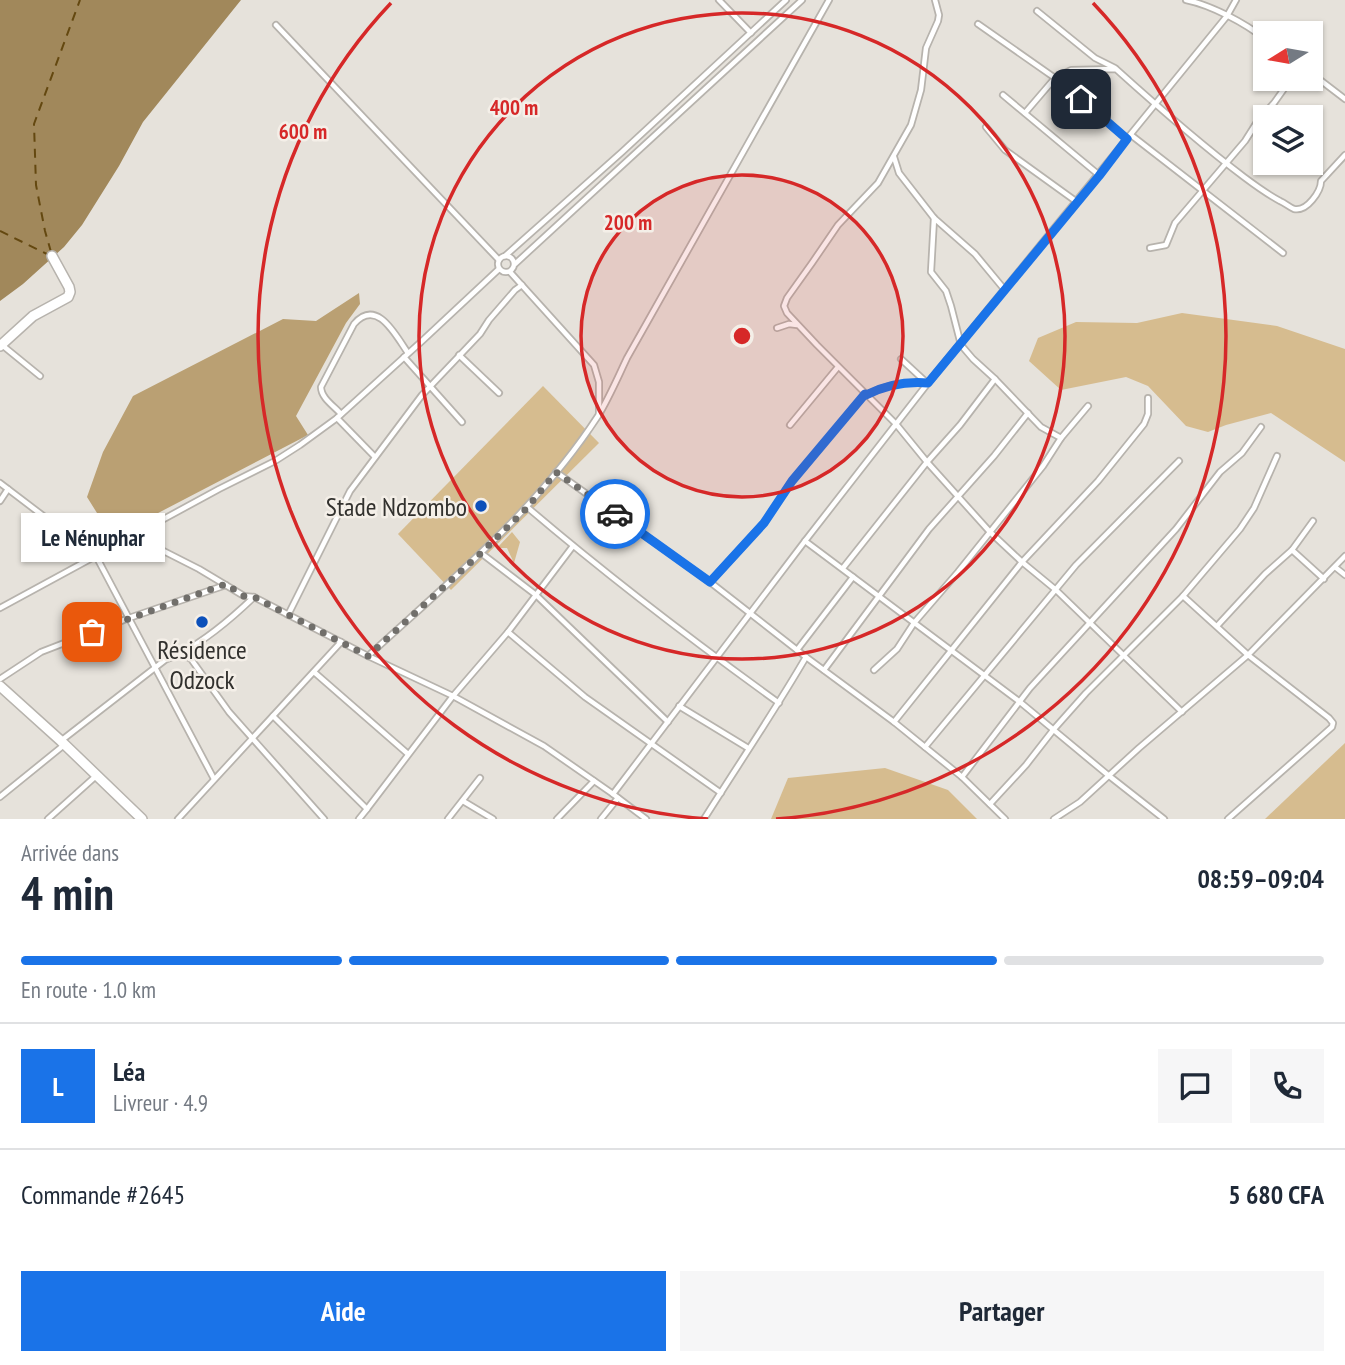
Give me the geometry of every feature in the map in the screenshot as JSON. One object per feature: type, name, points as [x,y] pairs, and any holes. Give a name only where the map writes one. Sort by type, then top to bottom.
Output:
[{"type":"highway","points":[[1,345],[33,316],[68,297],[69,286],[52,256]]},
{"type":"highway","points":[[0,686],[142,819]]},
{"type":"street","points":[[719,0],[751,33]]},
{"type":"street","points":[[499,260],[622,152],[786,0]]},
{"type":"street","points":[[510,272],[514,264],[802,0]]},
{"type":"street","points":[[368,656],[527,508],[599,415],[627,358],[829,0]]},
{"type":"street","points":[[935,0],[938,21],[926,48],[915,116],[878,183],[838,225],[787,298],[785,309],[838,367],[896,424],[990,532],[1056,590],[1182,712]]},
{"type":"street","points":[[1186,0],[1212,8],[1253,30]]},
{"type":"street","points":[[601,819],[679,706],[896,424],[1099,176],[1227,16],[1236,0]]},
{"type":"street","points":[[1037,11],[1095,58],[1115,69],[1225,163],[1271,197],[1296,209],[1301,209],[1314,197],[1321,188],[1321,181],[1345,155]]},
{"type":"street","points":[[978,23],[1055,78],[1283,253]]},
{"type":"street","points":[[0,608],[284,456],[321,431],[499,269],[499,260],[276,24]]},
{"type":"street","points":[[1025,113],[1055,78],[1071,70],[1115,69]]},
{"type":"street","points":[[1323,82],[1345,99]]},
{"type":"street","points":[[1150,248],[1166,245],[1175,223],[1245,141],[1282,91]]},
{"type":"street","points":[[1003,95],[1099,176]]},
{"type":"street","points":[[980,131],[988,129],[1005,150],[1077,202]]},
{"type":"street","points":[[894,156],[899,173],[934,218],[975,254],[1004,289]]},
{"type":"street","points":[[934,218],[931,270],[946,291],[961,345],[1041,427],[1061,438]]},
{"type":"street","points":[[505,256],[512,258],[514,264]]},
{"type":"street","points":[[499,269],[502,272],[510,272],[594,365],[599,382],[599,415]]},
{"type":"street","points":[[288,615],[345,499],[431,386],[522,285]]},
{"type":"street","points":[[376,457],[321,392],[321,387],[354,324],[363,315],[381,318],[406,355],[462,422]]},
{"type":"street","points":[[776,328],[789,324],[798,325]]},
{"type":"street","points":[[1,345],[40,376]]},
{"type":"street","points":[[459,355],[499,393]]},
{"type":"street","points":[[901,359],[928,383]]},
{"type":"street","points":[[790,425],[838,367]]},
{"type":"street","points":[[843,568],[995,379]]},
{"type":"street","points":[[710,582],[764,523],[792,481],[865,394],[883,386],[928,383]]},
{"type":"street","points":[[894,722],[1022,562],[1097,481],[1144,424],[1148,414],[1148,398]]},
{"type":"street","points":[[874,670],[897,649],[914,623],[1043,466],[1087,406]]},
{"type":"street","points":[[824,670],[929,530],[1028,412]]},
{"type":"street","points":[[962,777],[1038,678],[1176,529],[1220,472],[1242,453],[1261,427]]},
{"type":"street","points":[[990,804],[1054,729],[1183,596],[1240,529],[1254,508],[1277,456]]},
{"type":"street","points":[[925,747],[1076,565],[1179,461]]},
{"type":"street","points":[[556,472],[710,582],[894,722],[962,777],[1005,819]]},
{"type":"street","points":[[0,483],[96,556],[214,779]]},
{"type":"street","points":[[0,501],[8,489]]},
{"type":"street","points":[[527,508],[716,657],[779,703]]},
{"type":"street","points":[[1216,626],[1265,573],[1292,550],[1313,521]]},
{"type":"street","points":[[134,535],[244,596],[254,597],[453,696],[544,746],[646,819]]},
{"type":"street","points":[[806,541],[1020,702],[1164,819]]},
{"type":"street","points":[[359,819],[573,546]]},
{"type":"street","points":[[1292,550],[1324,579]]},
{"type":"street","points":[[481,553],[536,595],[668,722]]},
{"type":"street","points":[[1054,819],[1080,802],[1248,655],[1345,556]]},
{"type":"street","points":[[1335,567],[1345,575]]},
{"type":"street","points":[[797,650],[853,577]]},
{"type":"street","points":[[0,679],[36,655],[226,584]]},
{"type":"street","points":[[1183,596],[1248,655],[1329,718],[1333,725],[1228,819]]},
{"type":"street","points":[[0,797],[165,660],[193,647],[226,623],[254,597]]},
{"type":"street","points":[[508,632],[585,697],[720,793]]},
{"type":"street","points":[[178,819],[341,642]]},
{"type":"street","points":[[180,654],[191,659],[229,712],[324,819]]},
{"type":"street","points":[[704,819],[806,657]]},
{"type":"street","points":[[313,672],[408,754]]},
{"type":"street","points":[[679,706],[748,748]]},
{"type":"street","points":[[273,716],[367,808]]},
{"type":"street","points":[[48,819],[97,775]]},
{"type":"street","points":[[448,819],[480,778]]},
{"type":"street","points":[[557,819],[594,781]]},
{"type":"street","points":[[463,801],[493,819]]},
{"type":"shaded area","points":[[0,0],[241,0],[143,122],[82,225],[64,247],[0,301]]},
{"type":"shaded area","points":[[359,293],[360,304],[346,323],[296,416],[308,435],[112,537],[87,497],[103,452],[133,396],[283,319],[316,321]]},
{"type":"shaded area","points":[[1182,313],[1277,326],[1345,349],[1345,462],[1271,413],[1208,432],[1186,426],[1148,386],[1126,377],[1061,390],[1029,361],[1038,338],[1076,322],[1137,323]]},
{"type":"shaded area","name":"Stade Ndzombo","points":[[543,386],[599,443],[451,590],[398,534]]},
{"type":"shaded area","points":[[512,532],[520,542],[514,563],[507,548],[497,548]]},
{"type":"shaded area","points":[[1345,743],[1345,819],[1265,819]]},
{"type":"shaded area","points":[[885,768],[948,790],[977,819],[771,819],[788,778]]},
{"type":"ferry route","points":[[51,252],[36,185],[34,124],[80,0]]},
{"type":"ferry route","points":[[0,231],[49,255]]},
{"type":"way so far","points":[[92,632],[226,584],[244,596],[254,597],[368,656],[527,508],[556,472],[615,514]]},
{"type":"place","name":"Stade Ndzombo","points":[[481,506]]},
{"type":"place","name":"Résidence Odzock","points":[[202,622]]},
{"type":"place","name":"Le Nénuphar","points":[[92,632]]},
{"type":"route","points":[[615,514],[710,582],[764,523],[792,481],[865,394],[883,386],[928,383],[1099,176],[1127,139],[1081,99]]}]
